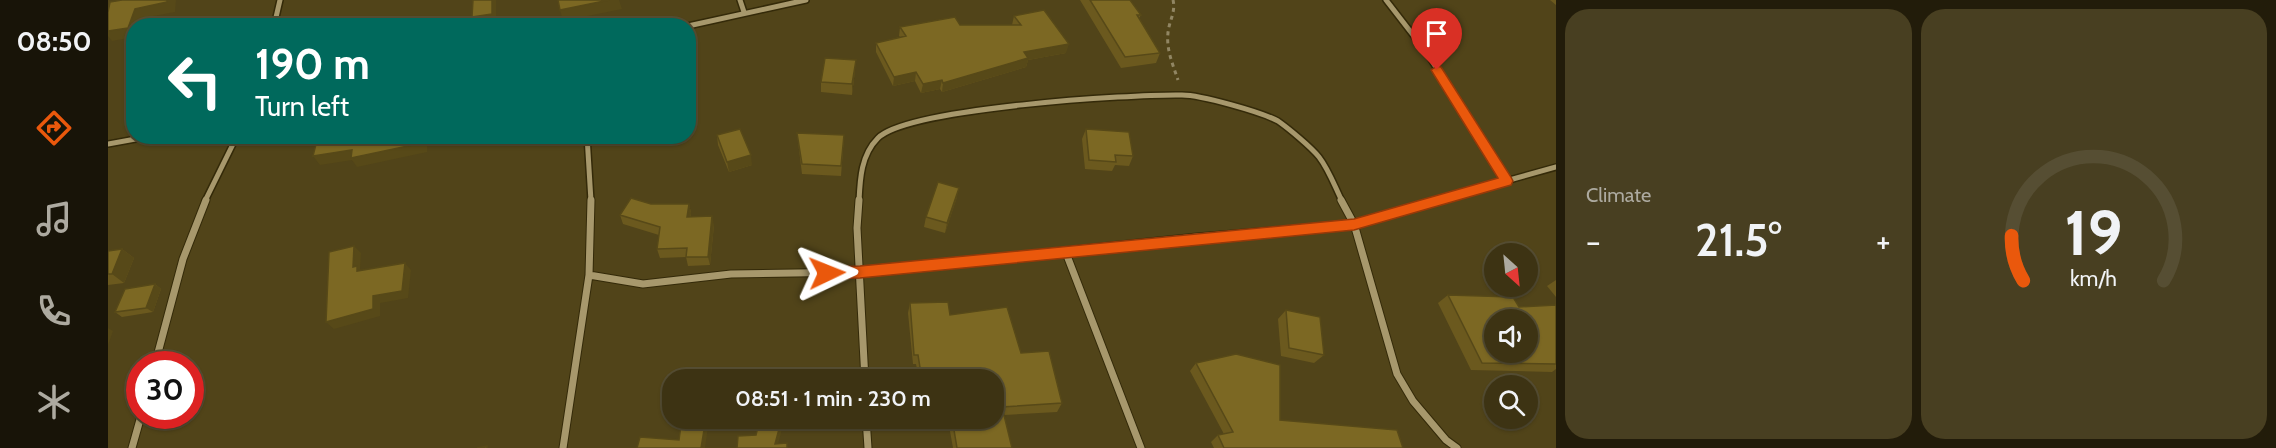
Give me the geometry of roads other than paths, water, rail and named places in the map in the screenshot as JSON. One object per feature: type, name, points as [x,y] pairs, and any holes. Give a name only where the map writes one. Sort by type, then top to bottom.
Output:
[{"type":"street","points":[[276,18],[280,0]]},
{"type":"street","points":[[740,0],[744,12]]},
{"type":"street","points":[[696,24],[806,0]]},
{"type":"street","points":[[1386,0],[1427,53],[1506,181]]},
{"type":"street","points":[[864,369],[857,228],[860,176],[867,153],[878,138],[892,128],[920,121],[1043,102],[1184,95],[1247,109],[1279,122],[1319,157],[1354,224],[1397,374],[1413,401],[1446,440],[1450,448]]},
{"type":"street","points":[[108,144],[126,141]]},
{"type":"street","points":[[158,351],[183,259],[200,212],[233,144]]},
{"type":"street","points":[[564,448],[589,275],[592,210],[588,144]]},
{"type":"street","points":[[589,275],[643,284],[731,274],[860,272],[1066,253],[1197,237],[1354,224],[1556,168]]},
{"type":"street","points":[[1066,253],[1141,448]]},
{"type":"street","points":[[132,448],[137,429]]},
{"type":"street","points":[[867,429],[868,448]]},
{"type":"street","points":[[1446,440],[1457,448]]}]
